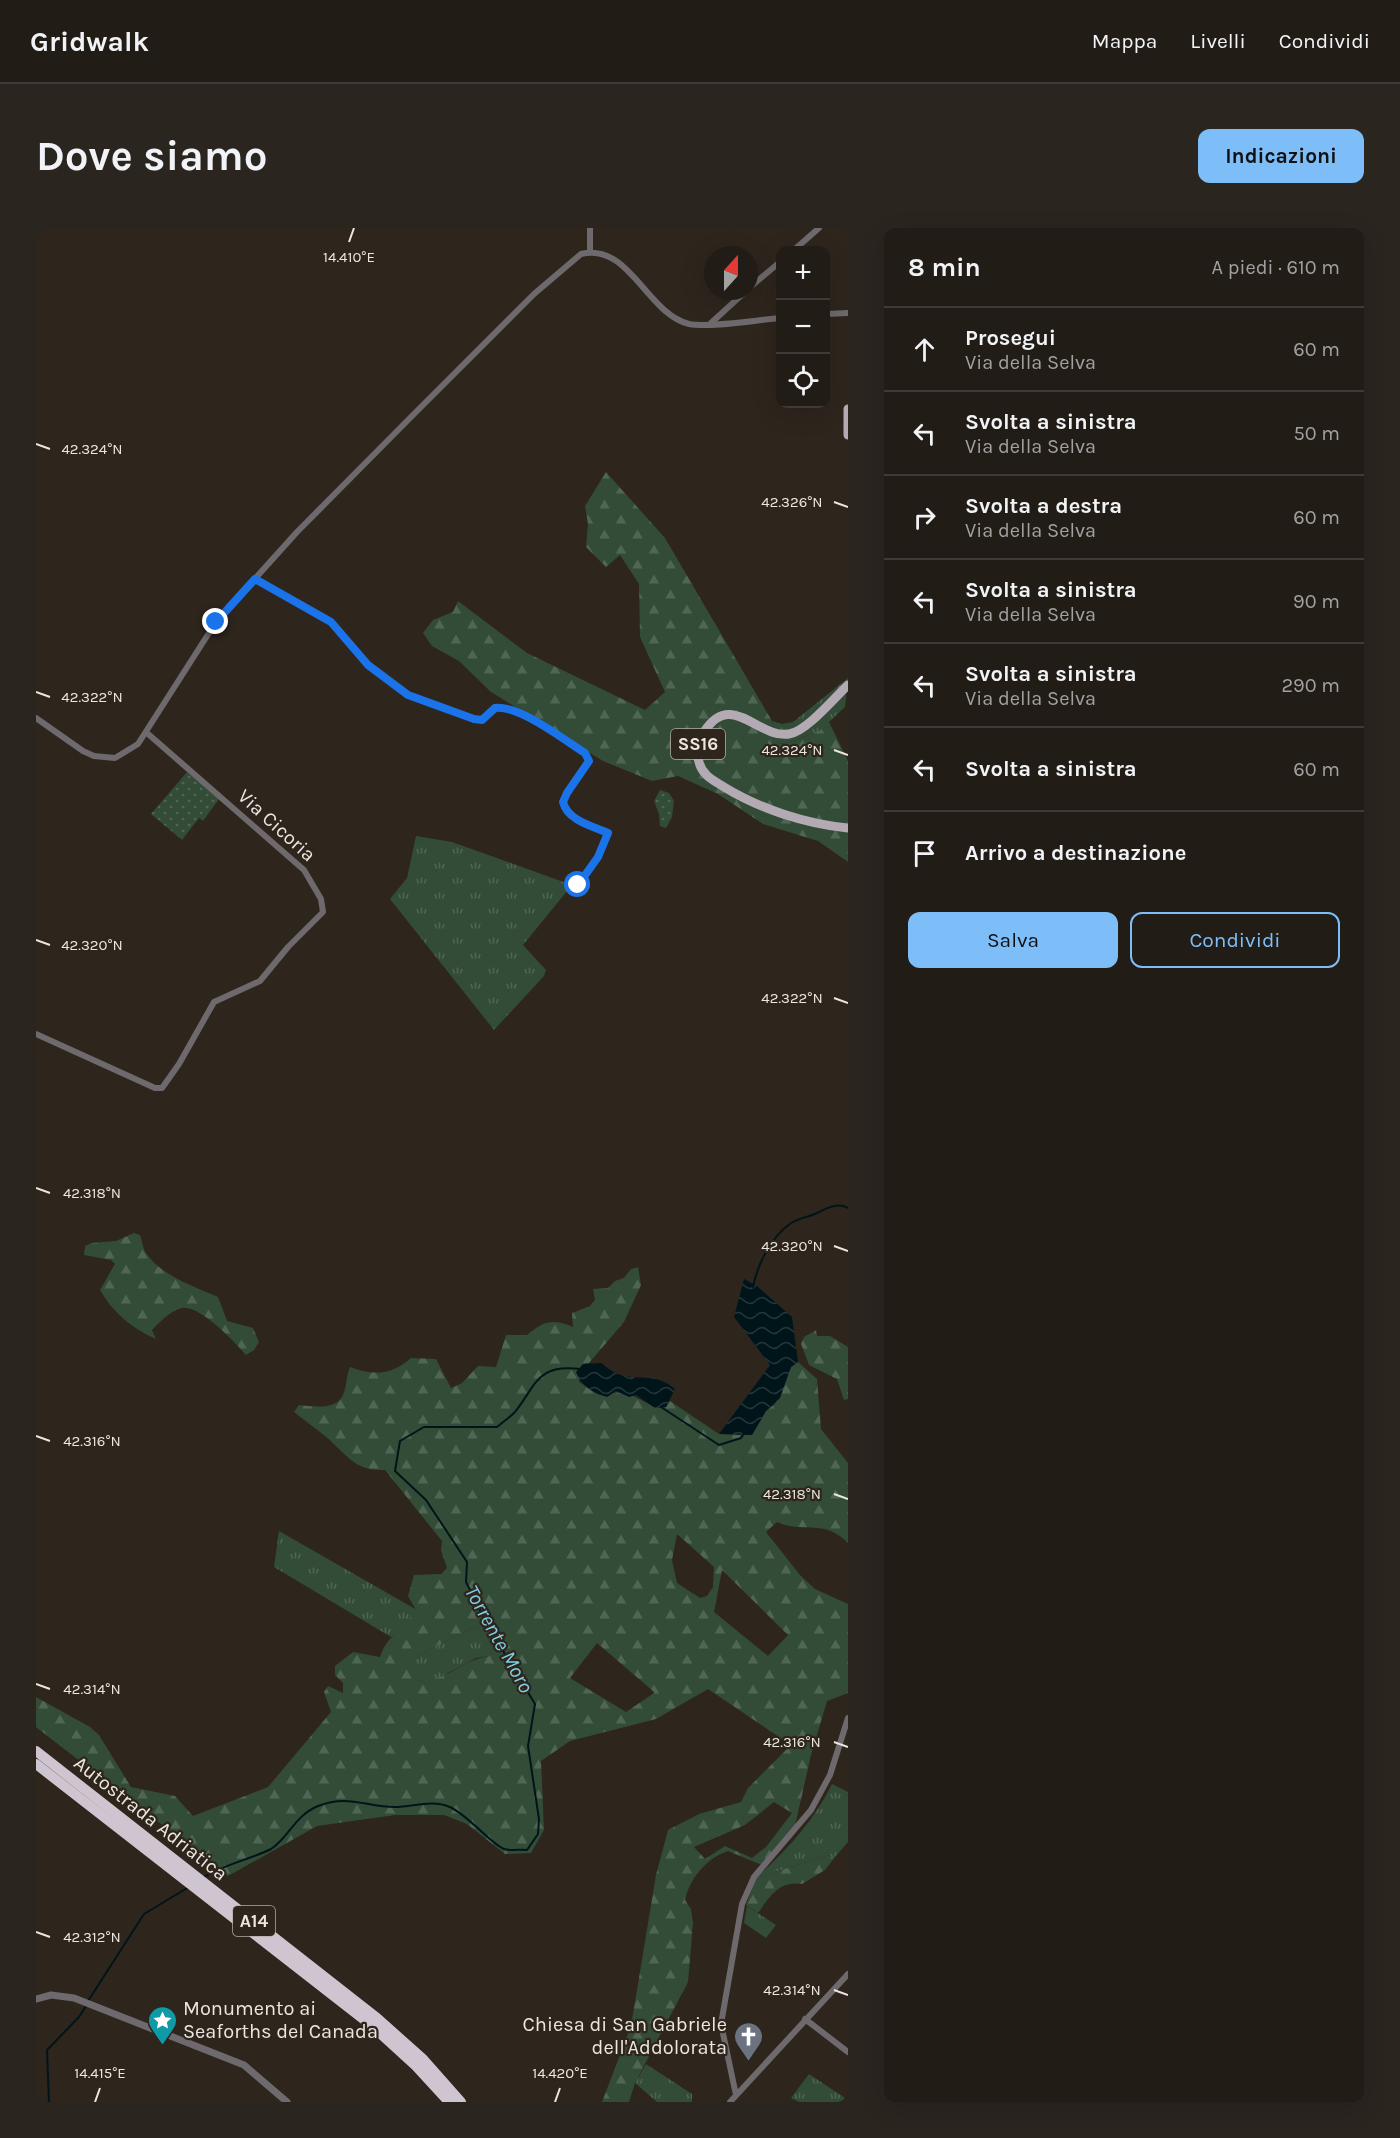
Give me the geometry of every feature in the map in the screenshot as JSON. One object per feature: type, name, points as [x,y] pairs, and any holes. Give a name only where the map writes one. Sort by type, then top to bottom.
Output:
[{"type":"highway","name":"Autostrada Adriatica","points":[[36,1751],[393,2031],[462,2102]]},
{"type":"highway","name":"Autostrada Adriatica","points":[[36,1764],[371,2025],[449,2102]]},
{"type":"main road","points":[[848,410],[848,435]]},
{"type":"main road","name":"SS16","points":[[848,685],[811,720],[788,734],[769,731],[736,715],[720,717],[705,730],[697,753],[703,772],[731,791],[815,825],[848,828]]},
{"type":"street","points":[[590,228],[590,252]]},
{"type":"street","points":[[799,246],[819,228]]},
{"type":"street","points":[[36,718],[83,751],[105,758],[126,754],[147,733],[207,633],[297,532],[534,294],[581,254],[590,252],[611,259],[626,269],[665,312],[690,324],[776,318]]},
{"type":"street","points":[[758,281],[776,265]]},
{"type":"street","points":[[711,323],[736,300]]},
{"type":"street","points":[[830,314],[848,313]]},
{"type":"street","points":[[255,579],[331,622],[368,665],[408,695],[474,719],[482,720],[495,708],[508,710],[530,719],[585,753],[589,761],[563,802],[567,813],[574,818],[608,833],[598,857],[578,885]]},
{"type":"street","name":"Via Cicoria","points":[[36,1034],[155,1088],[162,1088],[179,1064],[214,1002],[260,981],[288,947],[323,912],[321,899],[304,870],[147,733]]},
{"type":"street","points":[[736,2095],[721,2024],[742,1904],[754,1877],[811,1810],[830,1775],[848,1718]]},
{"type":"street","points":[[730,2102],[848,1974]]},
{"type":"street","points":[[36,1999],[51,1995],[74,1998],[244,2065],[287,2102]]},
{"type":"street","points":[[805,2019],[848,2052]]},
{"type":"green space","points":[[606,472],[665,538],[772,721],[779,744],[799,739],[831,726],[848,761],[848,862],[818,841],[763,824],[718,794],[678,776],[652,781],[603,761],[491,692],[459,661],[432,646],[423,633],[433,620],[453,612],[458,601],[527,653],[645,710],[665,692],[640,637],[639,584],[620,555],[606,567],[586,547],[588,524],[585,506]]},
{"type":"green space","points":[[848,678],[845,707],[829,722],[831,726],[799,739],[779,744],[772,721],[782,724],[793,722]]},
{"type":"green space","points":[[187,772],[219,799],[203,821],[199,818],[182,840],[151,814]]},
{"type":"green space","points":[[660,790],[669,793],[674,801],[672,817],[666,828],[660,826],[659,814],[654,801]]},
{"type":"green space","points":[[416,836],[452,842],[572,885],[523,945],[546,970],[544,976],[494,1030],[390,899],[407,878]]},
{"type":"green space","points":[[134,1233],[140,1235],[146,1253],[160,1268],[179,1280],[218,1297],[227,1321],[253,1328],[259,1342],[254,1350],[246,1355],[216,1325],[189,1308],[178,1309],[162,1320],[152,1330],[156,1339],[139,1330],[117,1313],[100,1290],[115,1264],[111,1260],[84,1255],[85,1246],[92,1243],[116,1241]]},
{"type":"green space","points":[[638,1267],[641,1285],[624,1322],[589,1363],[583,1364],[579,1382],[600,1395],[622,1393],[650,1404],[666,1407],[670,1401],[719,1434],[752,1435],[766,1411],[775,1404],[791,1367],[798,1362],[817,1379],[821,1429],[848,1463],[848,1543],[830,1531],[795,1527],[777,1522],[766,1532],[800,1575],[815,1589],[848,1604],[848,1693],[827,1701],[811,1755],[795,1826],[762,1865],[728,1851],[706,1864],[690,1885],[685,1900],[691,1909],[693,1923],[688,1982],[635,2083],[629,2102],[602,2102],[631,2026],[656,1875],[668,1830],[699,1814],[741,1802],[748,1788],[791,1745],[708,1689],[656,1719],[570,1741],[541,1761],[544,1830],[531,1853],[505,1854],[467,1824],[444,1815],[395,1815],[317,1826],[228,1876],[36,1727],[36,1697],[90,1727],[99,1735],[131,1787],[175,1796],[193,1816],[268,1787],[331,1712],[324,1692],[328,1686],[343,1693],[343,1683],[335,1675],[335,1666],[353,1652],[380,1657],[387,1643],[416,1610],[408,1596],[414,1575],[441,1574],[447,1568],[441,1550],[442,1541],[385,1470],[365,1468],[351,1460],[294,1412],[299,1405],[323,1406],[340,1400],[350,1367],[375,1373],[390,1371],[411,1358],[436,1359],[451,1388],[462,1383],[478,1366],[496,1367],[506,1335],[527,1335],[548,1322],[560,1322],[573,1327],[572,1313],[590,1306],[595,1300],[593,1289],[608,1288],[615,1281],[624,1278],[631,1269]],"holes":[[[677,1534],[714,1567],[713,1587],[707,1596],[700,1598],[677,1583],[672,1560]],[[722,1570],[788,1635],[768,1656],[714,1612]],[[473,1627],[485,1633],[492,1647],[490,1656],[479,1658],[438,1678],[427,1680],[415,1680],[409,1673],[418,1656]],[[597,1643],[654,1692],[626,1712],[570,1678]],[[774,1802],[792,1813],[766,1847],[752,1858],[725,1846],[705,1859],[694,1847],[745,1825]]]},
{"type":"green space","points":[[816,1330],[817,1336],[830,1336],[848,1347],[848,1399],[844,1400],[837,1379],[809,1365],[801,1344],[804,1337]]},
{"type":"green space","points":[[279,1531],[417,1610],[409,1622],[391,1637],[274,1567]]},
{"type":"green space","points":[[473,1627],[485,1633],[492,1647],[490,1656],[476,1658],[433,1681],[415,1680],[408,1673],[418,1656]]},
{"type":"green space","points":[[832,1784],[848,1792],[848,1842],[834,1858],[829,1855],[756,1878],[798,1835],[825,1798]]},
{"type":"green space","points":[[829,1855],[834,1858],[825,1870],[802,1884],[781,1887],[758,1913],[746,1905],[756,1878]]},
{"type":"green space","points":[[747,1906],[776,1925],[766,1938],[744,1923]]},
{"type":"green space","points":[[646,2064],[692,2094],[692,2102],[657,2102],[635,2083]]},
{"type":"green space","points":[[809,2074],[848,2102],[799,2102],[791,2098]]},
{"type":"water","points":[[744,1279],[757,1286],[792,1317],[798,1362],[791,1367],[780,1398],[766,1411],[752,1435],[719,1434],[770,1365],[734,1317]]},
{"type":"water","points":[[601,1363],[618,1374],[661,1380],[668,1384],[675,1389],[666,1407],[655,1408],[636,1395],[629,1397],[616,1391],[607,1397],[588,1388],[576,1372],[583,1364]]},
{"type":"waterway","name":"Torrente Moro","points":[[753,1287],[766,1251],[784,1229],[794,1221],[829,1208],[836,1206],[848,1208]]},
{"type":"waterway","name":"Torrente Moro","points":[[204,1877],[271,1849],[310,1810],[339,1801],[395,1807],[429,1803],[443,1805],[457,1811],[504,1849],[527,1850],[538,1834],[539,1819],[528,1746],[535,1704],[488,1626],[466,1582],[467,1562],[426,1500],[395,1471],[400,1441],[424,1427],[497,1427],[515,1412],[534,1385],[546,1373],[566,1368],[580,1369]]},
{"type":"waterway","name":"Torrente Moro","points":[[661,1407],[719,1445],[741,1438],[745,1432]]},
{"type":"waterway","name":"Torrente Moro","points":[[88,2001],[144,1914],[189,1887]]},
{"type":"waterway","name":"Torrente Moro","points":[[49,2102],[47,2050],[79,2017],[86,2006]]},
{"type":"place","name":"Monumento ai Seaforths del Canada","points":[[162,2046]]},
{"type":"place","name":"Chiesa di San Gabriele dell'Addolorata","points":[[748,2062]]},
{"type":"route","points":[[216,622],[255,579],[331,622],[342,631],[368,665],[408,695],[474,719],[482,720],[495,708],[508,710],[530,719],[585,753],[589,761],[563,802],[567,813],[574,818],[608,833],[598,857],[578,885]]}]
